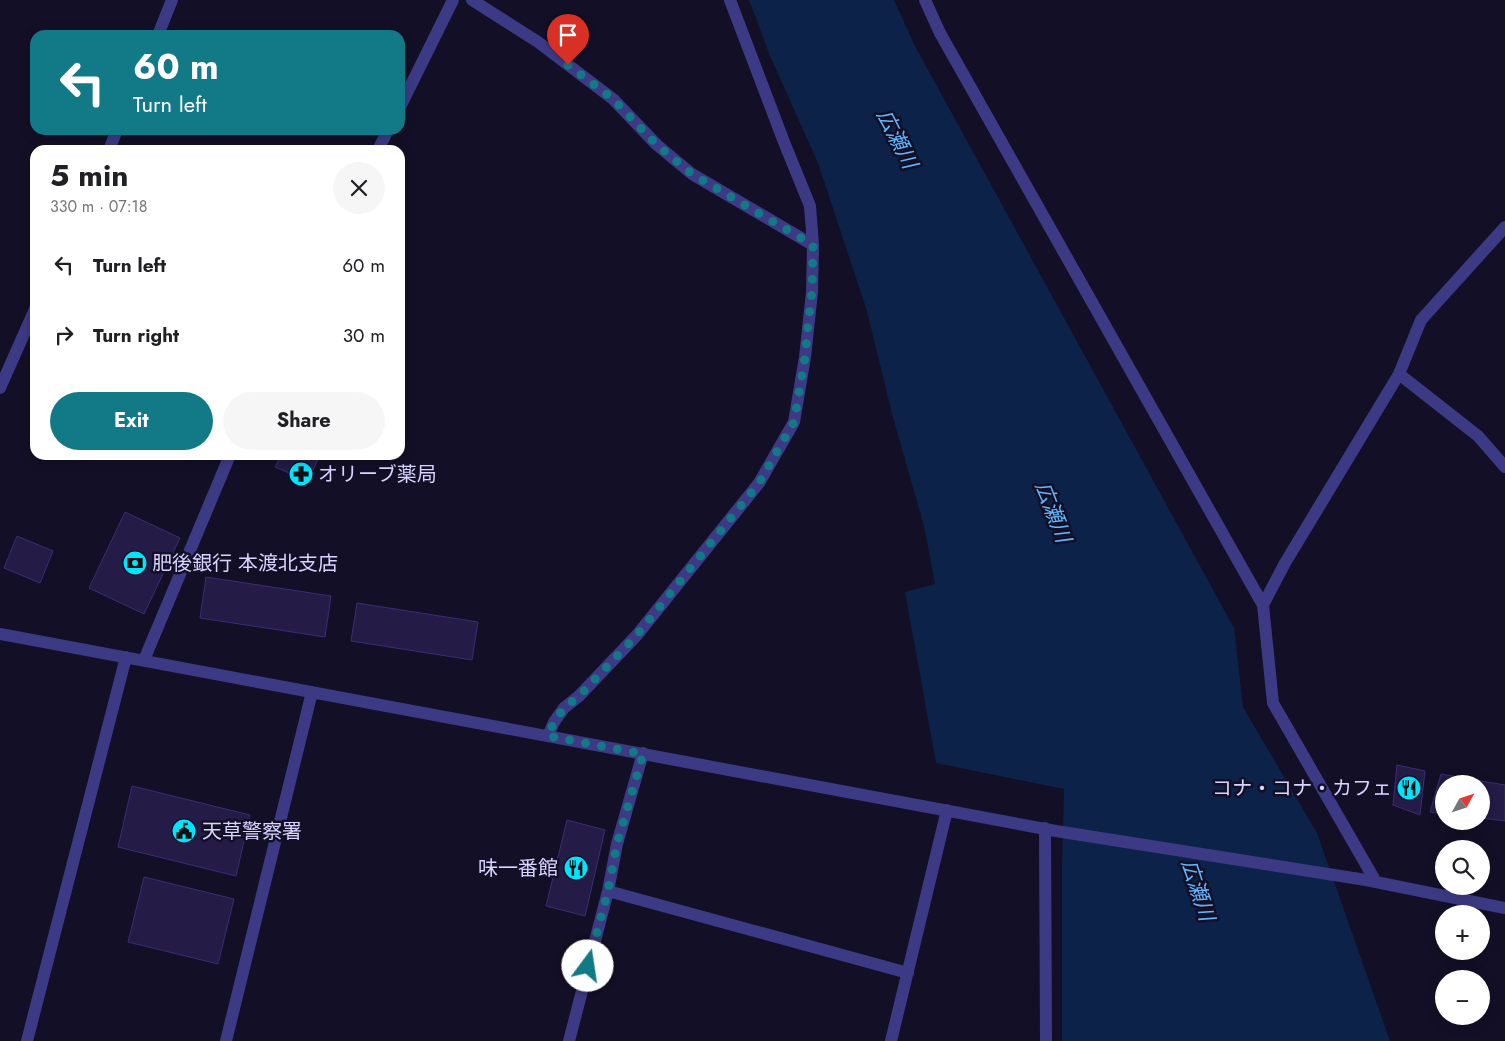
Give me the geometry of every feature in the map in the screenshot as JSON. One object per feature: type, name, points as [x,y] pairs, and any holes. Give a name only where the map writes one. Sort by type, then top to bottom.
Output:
[{"type":"street","points":[[160,30],[172,0]]},
{"type":"street","points":[[405,97],[453,0]]},
{"type":"street","points":[[472,0],[538,42],[613,99],[657,145],[692,174],[813,245]]},
{"type":"street","points":[[548,736],[554,722],[564,708],[579,696],[637,635],[759,483],[794,422],[805,357],[812,292],[813,245],[810,206],[730,0]]},
{"type":"street","points":[[925,0],[940,33],[1263,605],[1273,703],[1371,881]]},
{"type":"street","points":[[1263,605],[1285,563],[1399,374],[1421,320],[1505,227]]},
{"type":"street","points":[[0,388],[30,320]]},
{"type":"street","points":[[1399,374],[1478,436],[1505,468]]},
{"type":"street","points":[[144,660],[228,460]]},
{"type":"street","points":[[0,634],[1051,829],[1371,881],[1505,908]]},
{"type":"street","points":[[27,1041],[126,657]]},
{"type":"street","points":[[226,1041],[312,692]]},
{"type":"street","points":[[569,1041],[608,891],[617,844],[643,754]]},
{"type":"street","points":[[891,1041],[947,810]]},
{"type":"street","points":[[1046,1041],[1051,829]]},
{"type":"street","points":[[608,891],[908,973]]},
{"type":"water","name":"広瀬川","points":[[749,0],[894,0],[915,46],[1234,628],[1243,707],[1317,833],[1390,1041],[1062,1041],[1064,789],[936,763],[905,592],[935,584],[924,526],[892,414],[867,311],[818,163],[770,56]]},
{"type":"building","name":"オリーブ薬局","points":[[278,460],[318,460],[308,481],[275,467]]},
{"type":"building","name":"肥後銀行 本渡北支店","points":[[125,512],[180,538],[144,614],[89,588]]},
{"type":"building","points":[[17,536],[53,551],[40,583],[4,568]]},
{"type":"building","points":[[206,577],[331,596],[325,637],[200,618]]},
{"type":"building","points":[[357,603],[478,622],[472,660],[351,641]]},
{"type":"building","name":"コナ・コナ・カフェ","points":[[1397,765],[1425,771],[1420,815],[1393,805]]},
{"type":"building","points":[[1490,782],[1505,785],[1505,821],[1490,819]]},
{"type":"building","name":"天草警察署","points":[[132,786],[250,815],[236,876],[118,847]]},
{"type":"building","points":[[1435,795],[1435,813],[1430,812]]},
{"type":"building","name":"味一番館","points":[[567,820],[605,830],[585,916],[546,906]]},
{"type":"building","name":"天草警察署","points":[[144,877],[234,899],[218,964],[128,942]]},
{"type":"place","name":"オリーブ薬局","points":[[301,474]]},
{"type":"place","name":"肥後銀行 本渡北支店","points":[[135,563]]},
{"type":"place","name":"コナ・コナ・カフェ","points":[[1409,788]]},
{"type":"place","name":"天草警察署","points":[[184,831]]},
{"type":"place","name":"味一番館","points":[[576,868]]},
{"type":"route","points":[[568,65],[613,99],[657,145],[692,174],[813,245],[812,292],[805,357],[794,422],[759,483],[637,635],[579,696],[564,708],[554,722],[548,736],[643,754],[617,844],[608,891],[588,966]]}]
